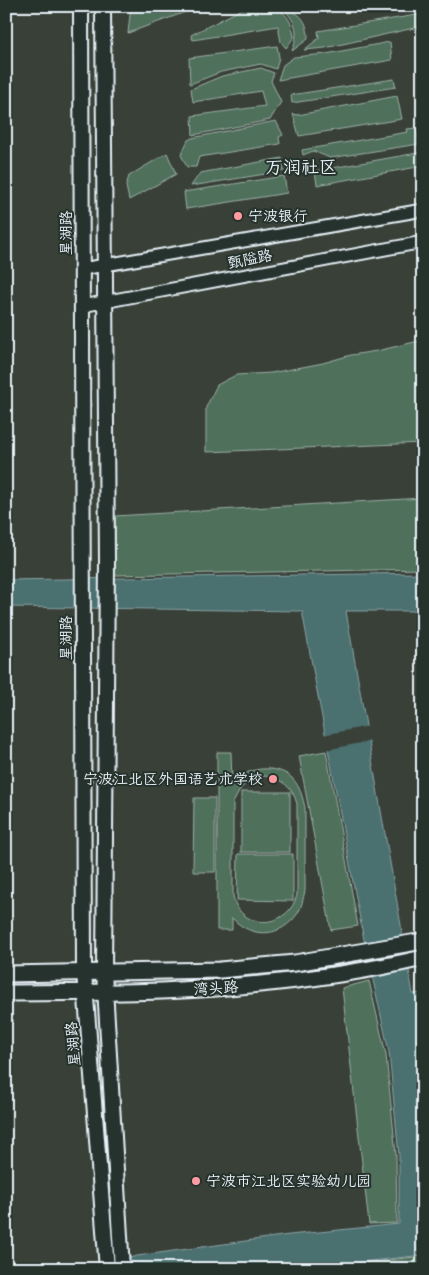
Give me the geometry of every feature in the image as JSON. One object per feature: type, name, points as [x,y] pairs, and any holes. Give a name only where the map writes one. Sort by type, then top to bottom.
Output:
[{"type":"main road","name":"湾头路","points":[[6,974],[220,970],[295,963],[416,942]]},
{"type":"main road","name":"湾头路","points":[[6,993],[105,993],[254,985],[363,970],[417,959]]},
{"type":"street","name":"星湖路","points":[[81,6],[84,972],[107,1269]]},
{"type":"street","points":[[103,6],[107,561],[104,972],[122,1269]]},
{"type":"street","name":"甄隘路","points":[[82,269],[423,210]]},
{"type":"street","name":"甄隘路","points":[[82,306],[423,242]]},
{"type":"street","points":[[82,347],[105,346]]},
{"type":"green space","points":[[131,6],[210,6],[194,9],[128,33]]},
{"type":"green space","points":[[267,6],[279,9],[289,21],[294,37],[286,48],[281,42],[278,26],[193,40],[191,35],[246,7]]},
{"type":"green space","points":[[284,9],[299,15],[305,23],[308,33],[308,39],[292,51],[296,39],[296,28]]},
{"type":"green space","points":[[423,14],[423,26],[325,48],[304,50],[319,38],[318,31]]},
{"type":"green space","points":[[390,42],[392,60],[278,80],[283,65],[294,57],[326,54]]},
{"type":"green space","points":[[277,46],[279,57],[276,69],[261,64],[221,72],[190,84],[189,58]]},
{"type":"green space","points":[[261,68],[274,73],[271,81],[281,102],[270,120],[193,135],[192,116],[265,106],[261,91],[193,102],[191,89],[222,76]]},
{"type":"green space","points":[[394,79],[396,87],[292,103],[291,95]]},
{"type":"green space","points":[[397,96],[402,119],[299,136],[293,114],[298,115]]},
{"type":"green space","points":[[276,121],[283,135],[279,137],[280,144],[199,157],[196,167],[187,167],[181,155],[188,140],[192,138]]},
{"type":"green space","points":[[416,128],[419,144],[330,158],[313,151],[303,155],[302,150],[408,132],[407,129]]},
{"type":"green space","points":[[423,152],[423,166],[317,185],[315,171]]},
{"type":"green space","points":[[167,153],[176,174],[129,200],[126,186],[129,176]]},
{"type":"green space","points":[[282,158],[284,171],[191,186],[200,173]]},
{"type":"green space","points":[[284,176],[287,193],[186,209],[184,192]]},
{"type":"green space","points":[[423,340],[423,443],[206,452],[206,407],[217,385],[236,375],[271,373]]},
{"type":"green space","points":[[423,498],[423,569],[115,575],[115,516]]},
{"type":"green space","points":[[326,751],[358,926],[331,930],[299,756]]},
{"type":"green space","points":[[217,752],[231,752],[232,783],[250,771],[270,769],[288,775],[298,786],[305,808],[305,891],[298,913],[291,921],[275,931],[266,933],[248,930],[232,918],[232,930],[217,930]],"holes":[[[264,776],[285,784],[293,793],[297,804],[297,894],[293,906],[285,914],[276,920],[265,922],[245,916],[237,908],[233,896],[233,803],[241,788],[248,782]]]},
{"type":"green space","points":[[241,792],[290,792],[290,852],[241,852]]},
{"type":"green space","points":[[194,798],[215,798],[215,872],[193,872]]},
{"type":"green space","points":[[238,854],[293,854],[293,901],[237,900]]},
{"type":"green space","points":[[369,981],[386,1055],[396,1155],[397,1223],[369,1224],[342,988]]},
{"type":"green space","points":[[423,1256],[423,1269],[313,1269]]},
{"type":"water","points":[[423,573],[423,611],[346,611],[413,994],[423,993],[423,1255],[299,1269],[86,1269],[137,1256],[289,1235],[399,1224],[399,1156],[389,1052],[363,935],[302,611],[6,607],[6,580]]},
{"type":"pier","points":[[369,726],[371,741],[325,750],[323,735]]},
{"type":"place","name":"宁波银行","points":[[238,216]]},
{"type":"place","name":"宁波江北区外国语艺术学校","points":[[273,779]]},
{"type":"place","name":"宁波市江北区实验幼儿园","points":[[196,1181]]},
{"type":"district","name":"万润社区","points":[[301,167]]}]
